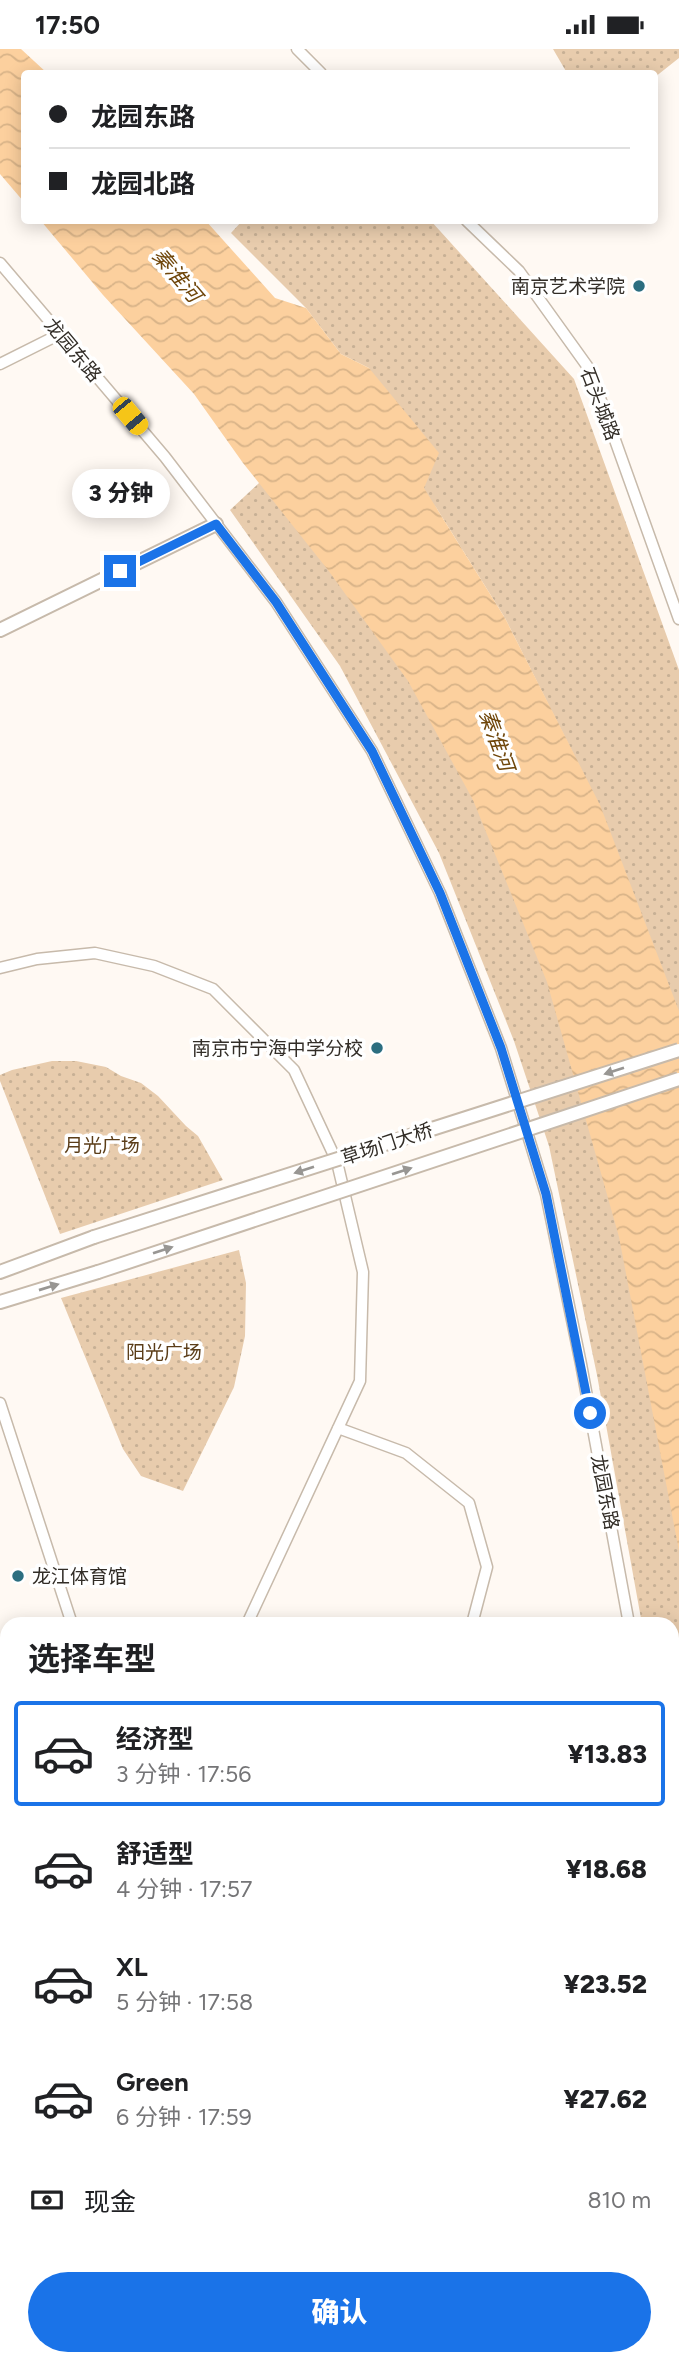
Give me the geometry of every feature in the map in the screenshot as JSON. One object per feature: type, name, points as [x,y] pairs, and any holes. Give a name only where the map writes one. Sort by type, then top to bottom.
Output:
[{"type":"main road","points":[[0,631],[216,524]]},
{"type":"main road","name":"草场门大桥","points":[[0,1272],[94,1237],[679,1050]]},
{"type":"main road","name":"草场门大桥","points":[[0,1302],[679,1079]]},
{"type":"street","points":[[298,49],[318,70]]},
{"type":"street","name":"石头城路","points":[[470,224],[519,271],[590,370],[679,619]]},
{"type":"street","name":"龙园东路","points":[[0,263],[165,457],[276,602],[372,751],[440,893],[501,1048],[546,1194],[581,1364],[628,1617]]},
{"type":"street","points":[[0,364],[60,334]]},
{"type":"street","points":[[0,968],[37,959],[95,953],[154,966],[213,989],[293,1070],[337,1162],[363,1272],[360,1381],[250,1617]]},
{"type":"street","points":[[0,1403],[70,1617]]},
{"type":"street","points":[[338,1428],[406,1453],[469,1503],[487,1567],[474,1617]]},
{"type":"green space","points":[[553,49],[679,49],[679,58],[658,75],[658,70],[565,70]]},
{"type":"green space","points":[[239,224],[434,224],[574,379],[679,670],[679,1617],[641,1617],[597,1375],[549,1146],[514,1041],[439,853],[340,666],[230,510],[259,483],[424,487],[369,368],[341,354],[306,308],[231,233]],"holes":[[[434,504],[505,618],[587,781]]]},
{"type":"green space","name":"月光广场","points":[[52,1061],[76,1061],[106,1067],[141,1083],[198,1136],[223,1180],[60,1234],[0,1081],[0,1075],[12,1070]]},
{"type":"green space","name":"阳光广场","points":[[239,1250],[246,1283],[245,1336],[234,1387],[183,1491],[141,1476],[123,1449],[61,1298]]},
{"type":"water","points":[[0,49],[21,49],[44,70],[21,70],[21,198],[0,174]]},
{"type":"water","name":"秦淮河","points":[[44,224],[209,224],[275,298],[306,308],[341,354],[369,368],[439,453],[424,488],[505,618],[600,805],[679,1011],[679,1551],[619,1237],[547,982],[473,800],[408,681],[328,570],[243,463],[194,394],[103,295]]},
{"type":"place","name":"南京艺术学院","points":[[639,286]]},
{"type":"place","name":"南京市宁海中学分校","points":[[377,1048]]},
{"type":"place","name":"龙江体育馆","points":[[18,1576]]},
{"type":"route","points":[[120,571],[216,524],[276,602],[372,751],[440,893],[501,1048],[546,1194],[590,1413]]}]
